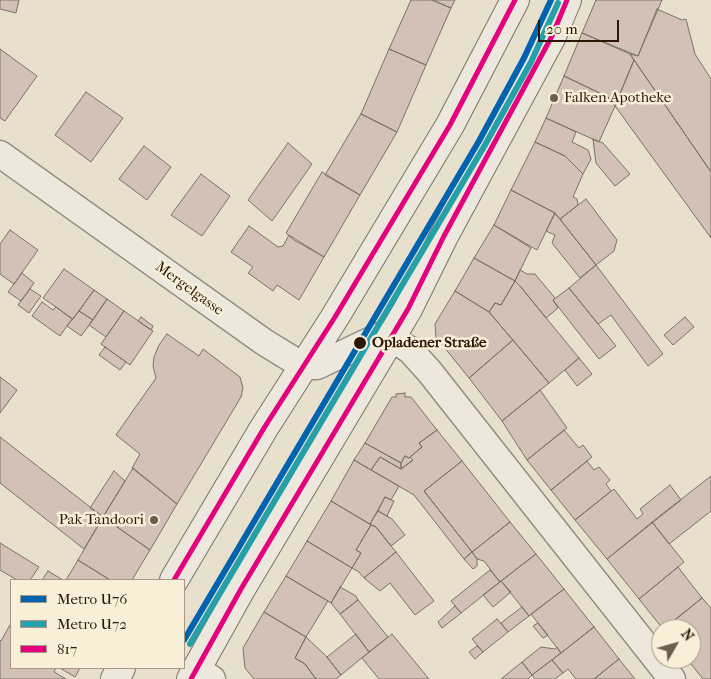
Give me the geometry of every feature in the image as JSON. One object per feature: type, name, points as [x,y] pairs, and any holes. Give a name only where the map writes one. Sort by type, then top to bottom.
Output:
[{"type":"main road","points":[[180,571],[450,125],[515,0]]},
{"type":"main road","points":[[195,674],[246,581],[408,309],[444,236],[552,36],[567,0]]},
{"type":"main road","points":[[185,580],[188,585],[185,591]]},
{"type":"street","name":"Mergelgasse","points":[[0,154],[264,342],[303,366]]},
{"type":"street","points":[[303,366],[317,366],[380,336],[391,338],[410,350],[429,371],[672,679]]},
{"type":"building","points":[[0,0],[19,0],[16,13],[0,9]]},
{"type":"building","points":[[411,0],[432,0],[451,8],[426,65],[389,49]]},
{"type":"building","points":[[432,0],[455,0],[451,8]]},
{"type":"building","points":[[596,0],[662,0],[638,56],[582,33]]},
{"type":"building","points":[[657,9],[682,20],[686,19],[695,54],[711,79],[711,172],[630,54],[638,56]]},
{"type":"building","points":[[582,33],[630,54],[634,60],[615,106],[608,97],[564,76]]},
{"type":"building","points":[[0,49],[37,76],[5,121],[0,118]]},
{"type":"building","points":[[389,49],[426,65],[397,132],[361,114]]},
{"type":"building","points":[[634,60],[711,172],[711,238],[615,106]]},
{"type":"building","points":[[564,76],[608,97],[615,106],[599,142],[546,118]]},
{"type":"building","points":[[86,92],[123,118],[91,162],[55,135]]},
{"type":"building","points":[[361,114],[397,132],[360,195],[325,175]]},
{"type":"building","points":[[546,118],[576,132],[572,142],[588,150],[591,159],[583,174],[565,156],[535,142]]},
{"type":"building","points":[[593,139],[603,143],[630,174],[615,186],[596,163]]},
{"type":"building","points":[[535,142],[565,156],[583,174],[573,197],[577,199],[578,205],[560,219],[555,213],[511,190]]},
{"type":"building","points":[[288,143],[312,164],[272,221],[248,200]]},
{"type":"building","points":[[144,146],[171,167],[147,200],[119,179]]},
{"type":"building","points":[[322,172],[360,195],[324,257],[294,240],[286,233]]},
{"type":"building","points":[[201,174],[230,196],[202,236],[171,215]]},
{"type":"building","points":[[511,190],[555,213],[537,250],[494,225]]},
{"type":"building","points":[[586,199],[617,240],[614,251],[596,265],[560,219]]},
{"type":"building","points":[[555,213],[596,265],[580,278],[552,243],[555,235],[546,231]]},
{"type":"building","points":[[494,225],[531,248],[515,281],[474,258]]},
{"type":"building","points":[[249,226],[278,247],[283,246],[289,235],[324,257],[299,300],[277,285],[273,291],[248,273],[253,267],[231,252]]},
{"type":"building","points":[[10,230],[38,250],[14,284],[0,274],[0,244]]},
{"type":"building","points":[[474,258],[515,281],[501,305],[495,303],[489,312],[455,291]]},
{"type":"building","points":[[596,265],[663,354],[648,366],[611,315],[598,324],[569,288]]},
{"type":"building","points":[[64,269],[94,290],[73,319],[43,298]]},
{"type":"building","points":[[520,270],[527,274],[535,274],[555,298],[553,300],[558,308],[546,318],[515,281]]},
{"type":"building","points":[[22,273],[34,283],[21,301],[8,292]]},
{"type":"building","points":[[515,281],[579,358],[549,383],[489,312],[495,303],[501,305]]},
{"type":"building","points":[[569,288],[616,346],[599,359],[553,300]]},
{"type":"building","points":[[30,289],[41,296],[29,313],[18,305]]},
{"type":"building","points":[[94,290],[107,299],[93,320],[79,311]]},
{"type":"building","points":[[455,291],[489,312],[513,340],[469,378],[436,337],[435,324]]},
{"type":"building","points":[[107,299],[124,311],[106,337],[89,325]]},
{"type":"building","points":[[42,302],[53,310],[56,307],[72,319],[60,336],[32,316]]},
{"type":"building","points":[[79,311],[93,320],[81,336],[67,326]]},
{"type":"building","points":[[124,311],[153,331],[130,365],[101,344]]},
{"type":"building","points":[[141,317],[153,326],[151,330],[138,321]]},
{"type":"building","points":[[685,317],[694,327],[673,345],[664,335]]},
{"type":"building","points":[[167,334],[199,356],[203,349],[240,377],[243,388],[241,397],[177,504],[132,468],[140,454],[116,435],[156,378],[153,366],[154,357],[159,345]]},
{"type":"building","points":[[513,340],[549,383],[502,421],[469,378]]},
{"type":"building","points":[[105,347],[126,362],[120,370],[99,355]]},
{"type":"building","points":[[579,358],[592,374],[577,386],[565,370]]},
{"type":"building","points":[[0,377],[17,390],[0,413]]},
{"type":"building","points":[[540,390],[567,428],[527,460],[502,421]]},
{"type":"building","points":[[405,393],[405,397],[411,397],[437,430],[419,443],[422,447],[409,458],[405,456],[401,463],[365,443],[392,397],[396,397],[396,394]]},
{"type":"building","points":[[437,430],[462,461],[424,491],[472,552],[464,559],[414,495],[371,470],[380,457],[401,469],[413,460],[410,457],[422,447],[419,443]]},
{"type":"building","points":[[564,430],[579,448],[583,445],[592,457],[551,490],[527,460]]},
{"type":"building","points":[[0,437],[103,517],[84,549],[0,483]]},
{"type":"building","points":[[365,443],[401,463],[401,469],[380,457],[371,470],[354,460]]},
{"type":"building","points":[[405,456],[413,460],[401,469],[401,463]]},
{"type":"building","points":[[354,460],[399,486],[391,500],[385,497],[370,524],[331,501]]},
{"type":"building","points":[[462,461],[510,522],[472,552],[424,491]]},
{"type":"building","points":[[587,461],[594,470],[599,467],[610,480],[606,484],[611,491],[575,520],[551,490]]},
{"type":"building","points":[[133,468],[177,504],[150,550],[103,517]]},
{"type":"building","points":[[114,471],[125,481],[103,517],[90,508]]},
{"type":"building","points":[[711,476],[711,511],[669,544],[652,522]]},
{"type":"building","points":[[670,485],[681,500],[607,559],[575,520],[614,489],[637,519],[643,514],[640,509]]},
{"type":"building","points":[[385,497],[394,501],[387,516],[378,511]]},
{"type":"building","points":[[331,501],[371,525],[356,550],[361,553],[352,568],[307,541]]},
{"type":"building","points":[[378,511],[392,519],[405,535],[391,546],[376,527],[370,524]]},
{"type":"building","points":[[103,517],[150,550],[133,579],[108,579],[78,560]]},
{"type":"building","points":[[510,522],[536,554],[500,582],[484,561],[477,559],[472,552]]},
{"type":"building","points":[[652,522],[684,562],[639,599],[607,559]]},
{"type":"building","points":[[371,525],[376,527],[396,552],[364,578],[352,568],[361,553],[356,550]]},
{"type":"building","points":[[307,541],[352,568],[331,603],[286,576]]},
{"type":"building","points":[[0,543],[39,567],[31,579],[15,579],[0,570]]},
{"type":"building","points":[[396,552],[434,601],[415,615],[390,583],[380,591],[364,578]]},
{"type":"building","points":[[472,552],[477,559],[477,566],[473,569],[464,559]]},
{"type":"building","points":[[536,554],[564,589],[529,616],[501,581]]},
{"type":"building","points":[[78,560],[108,579],[67,579]]},
{"type":"building","points":[[678,567],[702,598],[676,619],[655,619],[639,599]]},
{"type":"building","points":[[490,570],[500,582],[461,613],[451,601]]},
{"type":"building","points":[[48,571],[61,579],[43,579]]},
{"type":"building","points":[[286,576],[328,601],[306,637],[264,612]]},
{"type":"building","points":[[501,581],[511,592],[493,607],[483,595]]},
{"type":"building","points":[[340,587],[356,596],[358,600],[340,614],[331,603]]},
{"type":"building","points":[[564,589],[594,627],[561,653],[531,614]]},
{"type":"building","points":[[702,598],[711,608],[711,679],[703,679],[695,669],[701,669],[701,619],[676,619]]},
{"type":"building","points":[[358,600],[388,637],[369,652],[340,614]]},
{"type":"building","points":[[455,606],[461,613],[442,628],[438,622]]},
{"type":"building","points":[[522,607],[529,616],[508,632],[501,623]]},
{"type":"building","points":[[264,612],[306,637],[295,658],[305,664],[316,679],[254,679],[245,668],[243,648]]},
{"type":"building","points":[[497,619],[508,632],[483,652],[472,639]]},
{"type":"building","points":[[538,623],[548,635],[543,638],[533,626]]},
{"type":"building","points":[[10,625],[10,669],[56,669],[54,672],[66,679],[0,679],[1,641]]},
{"type":"building","points":[[594,627],[619,659],[594,679],[576,679],[568,669],[563,673],[552,660]]},
{"type":"building","points":[[356,634],[369,652],[341,675],[327,657]]},
{"type":"building","points":[[392,634],[429,679],[379,679],[362,658]]},
{"type":"building","points":[[306,637],[327,657],[341,675],[336,679],[316,679],[305,664],[295,658]]},
{"type":"building","points":[[477,646],[483,652],[475,659],[469,652]]},
{"type":"building","points":[[541,647],[555,649],[557,647],[561,653],[532,675],[522,662]]},
{"type":"building","points":[[619,659],[635,679],[594,679]]},
{"type":"building","points":[[552,660],[563,673],[555,679],[535,679],[532,675]]},
{"type":"building","points":[[522,662],[532,675],[528,679],[501,679]]},
{"type":"building","points":[[62,669],[79,669],[75,677]]},
{"type":"metro line","name":"U76","points":[[185,638],[479,141],[524,58],[551,0]]},
{"type":"metro line","name":"U72","points":[[190,644],[485,145],[531,62],[558,3]]},
{"type":"transit line","name":"817","points":[[175,579],[264,428],[335,317],[450,125],[515,0]]},
{"type":"transit line","name":"817","points":[[191,679],[241,589],[408,309],[444,236],[552,36],[567,0]]},
{"type":"place","name":"Falken Apotheke","points":[[554,98]]},
{"type":"place","name":"Opladener Straße","points":[[360,343]]},
{"type":"place","name":"Pak Tandoori","points":[[154,520]]}]
